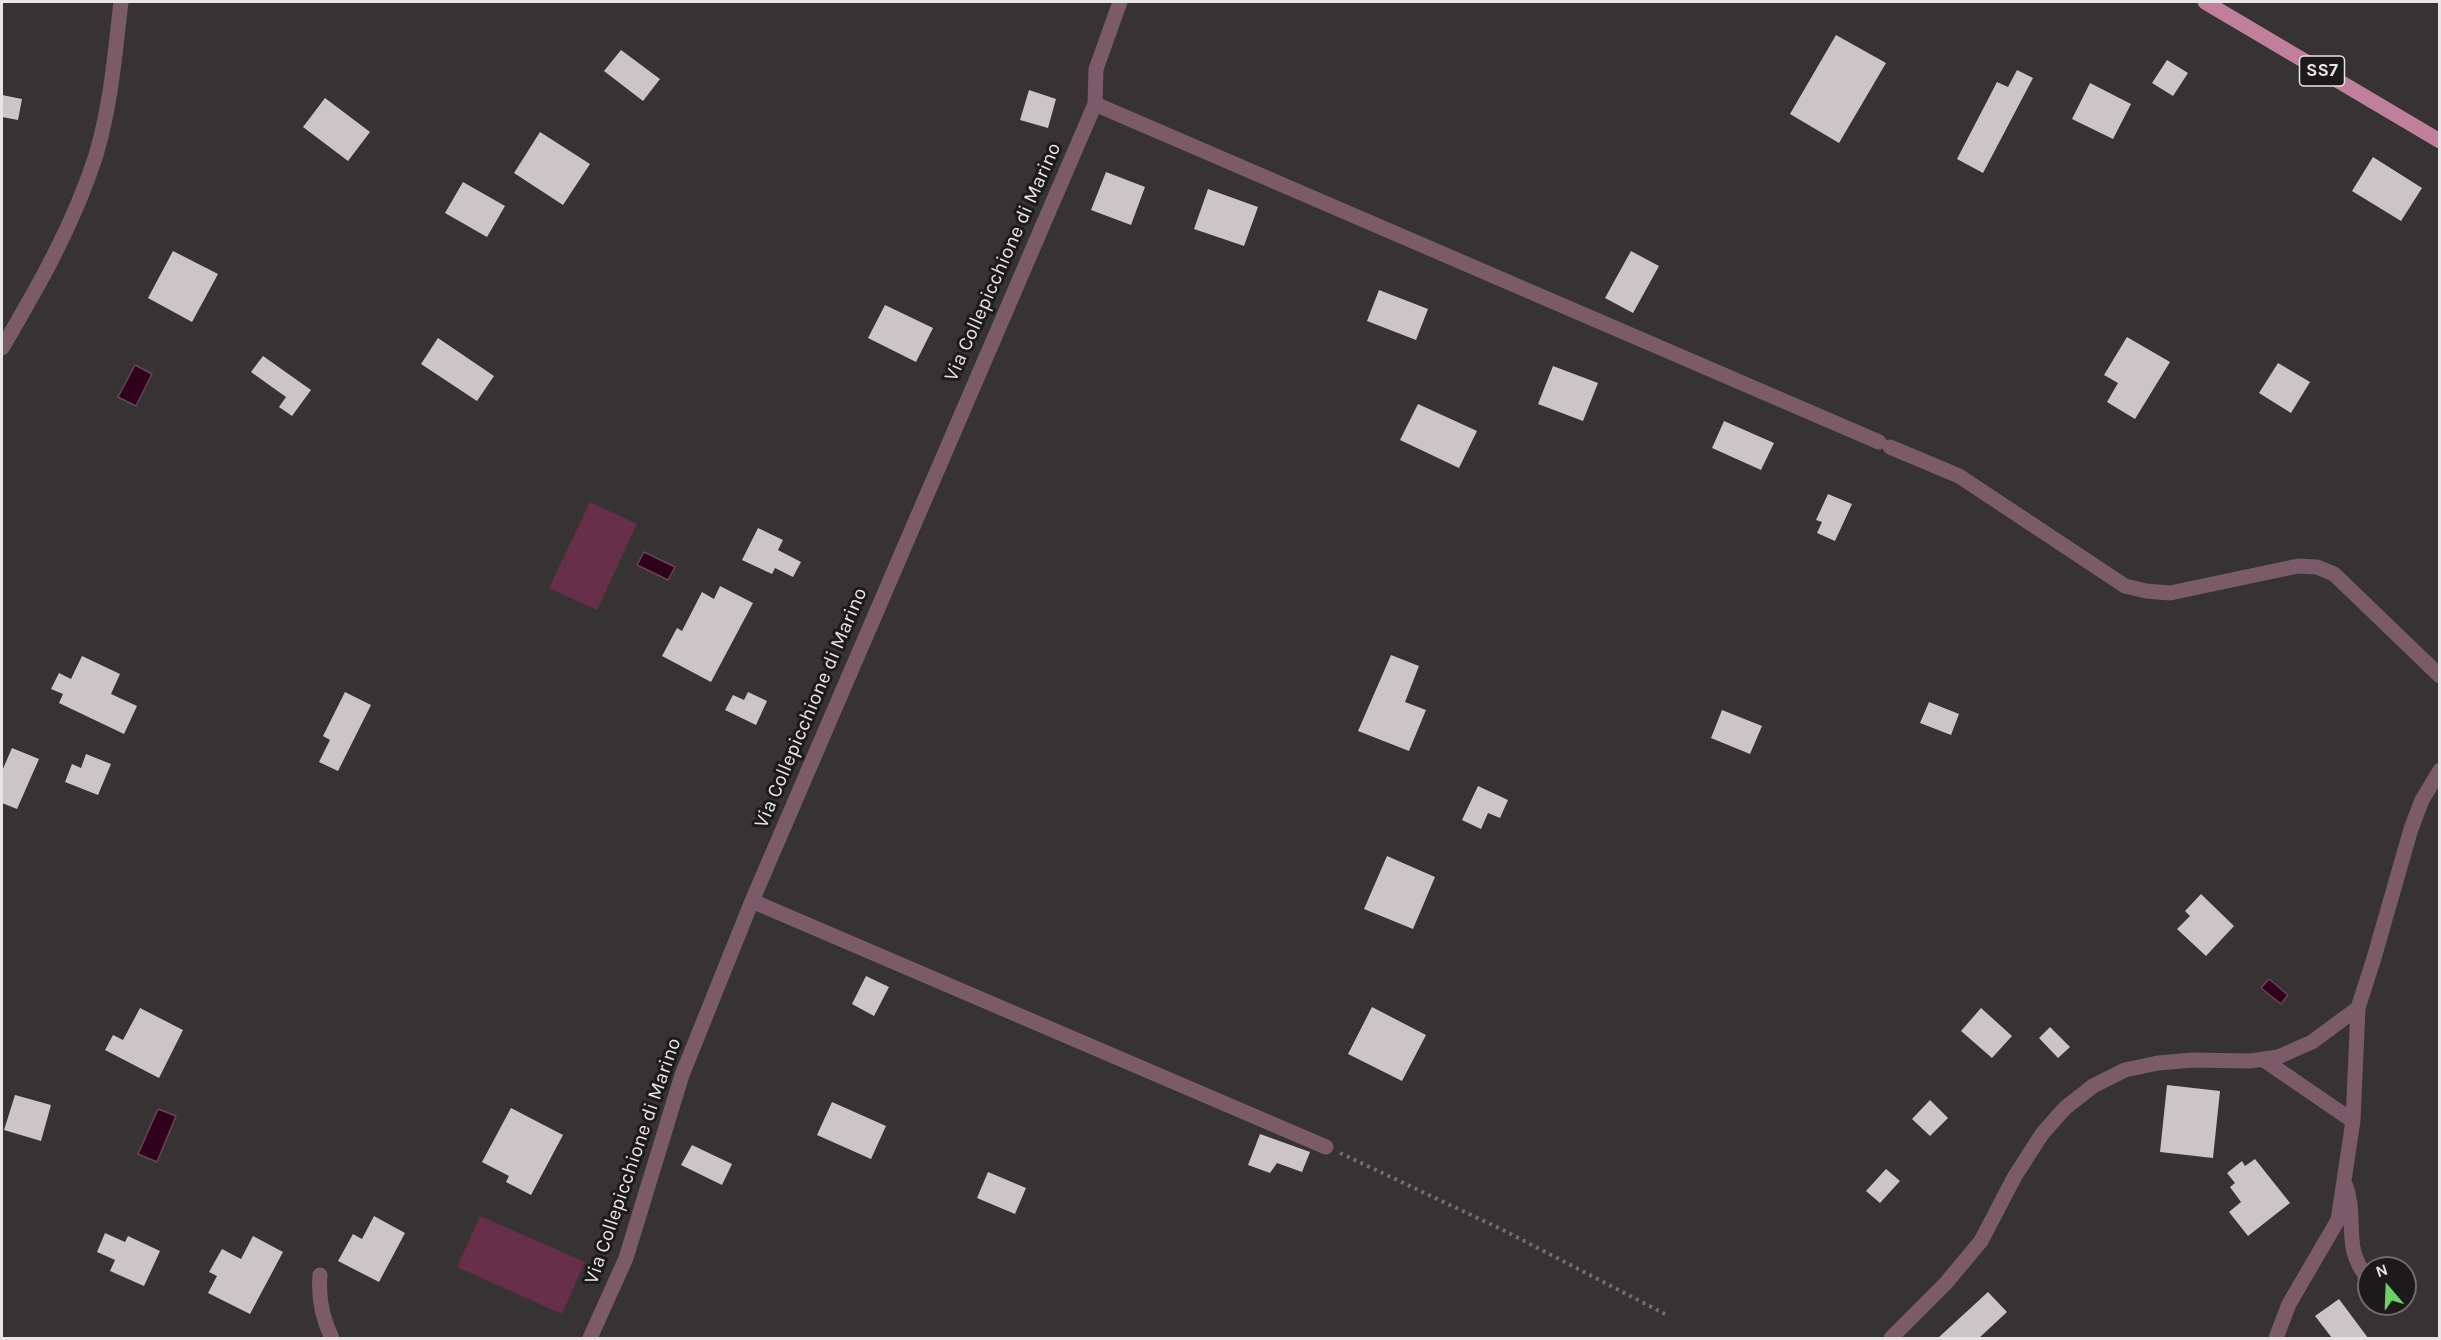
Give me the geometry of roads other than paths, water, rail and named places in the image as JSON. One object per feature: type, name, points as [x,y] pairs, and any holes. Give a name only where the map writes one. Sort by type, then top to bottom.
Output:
[{"type":"main road","name":"SS7","points":[[2205,2],[2439,141]]},
{"type":"street","points":[[2,348],[66,233],[89,174],[102,132],[112,83],[121,2]]},
{"type":"street","points":[[1120,2],[1096,69],[1095,104],[1959,476],[2125,586],[2146,591],[2170,592],[2298,566],[2317,567],[2334,574],[2439,676]]},
{"type":"street","name":"Via Collepicchione di Marino","points":[[590,1338],[626,1258],[682,1075],[752,901],[1095,104]]},
{"type":"street","points":[[2276,1338],[2294,1295],[2338,1220],[2353,1121],[2358,1008],[2411,829],[2422,800],[2439,770]]},
{"type":"street","points":[[752,901],[1326,1147]]},
{"type":"street","points":[[1891,1338],[1969,1256],[1990,1225],[2015,1176],[2042,1134],[2079,1097],[2109,1077],[2141,1065],[2193,1060],[2264,1060],[2290,1052],[2312,1042],[2358,1008]]},
{"type":"street","points":[[2264,1060],[2353,1121]]},
{"type":"street","points":[[2344,1181],[2351,1202],[2353,1253],[2357,1260]]},
{"type":"street","points":[[320,1275],[318,1292],[321,1309],[332,1338]]}]
